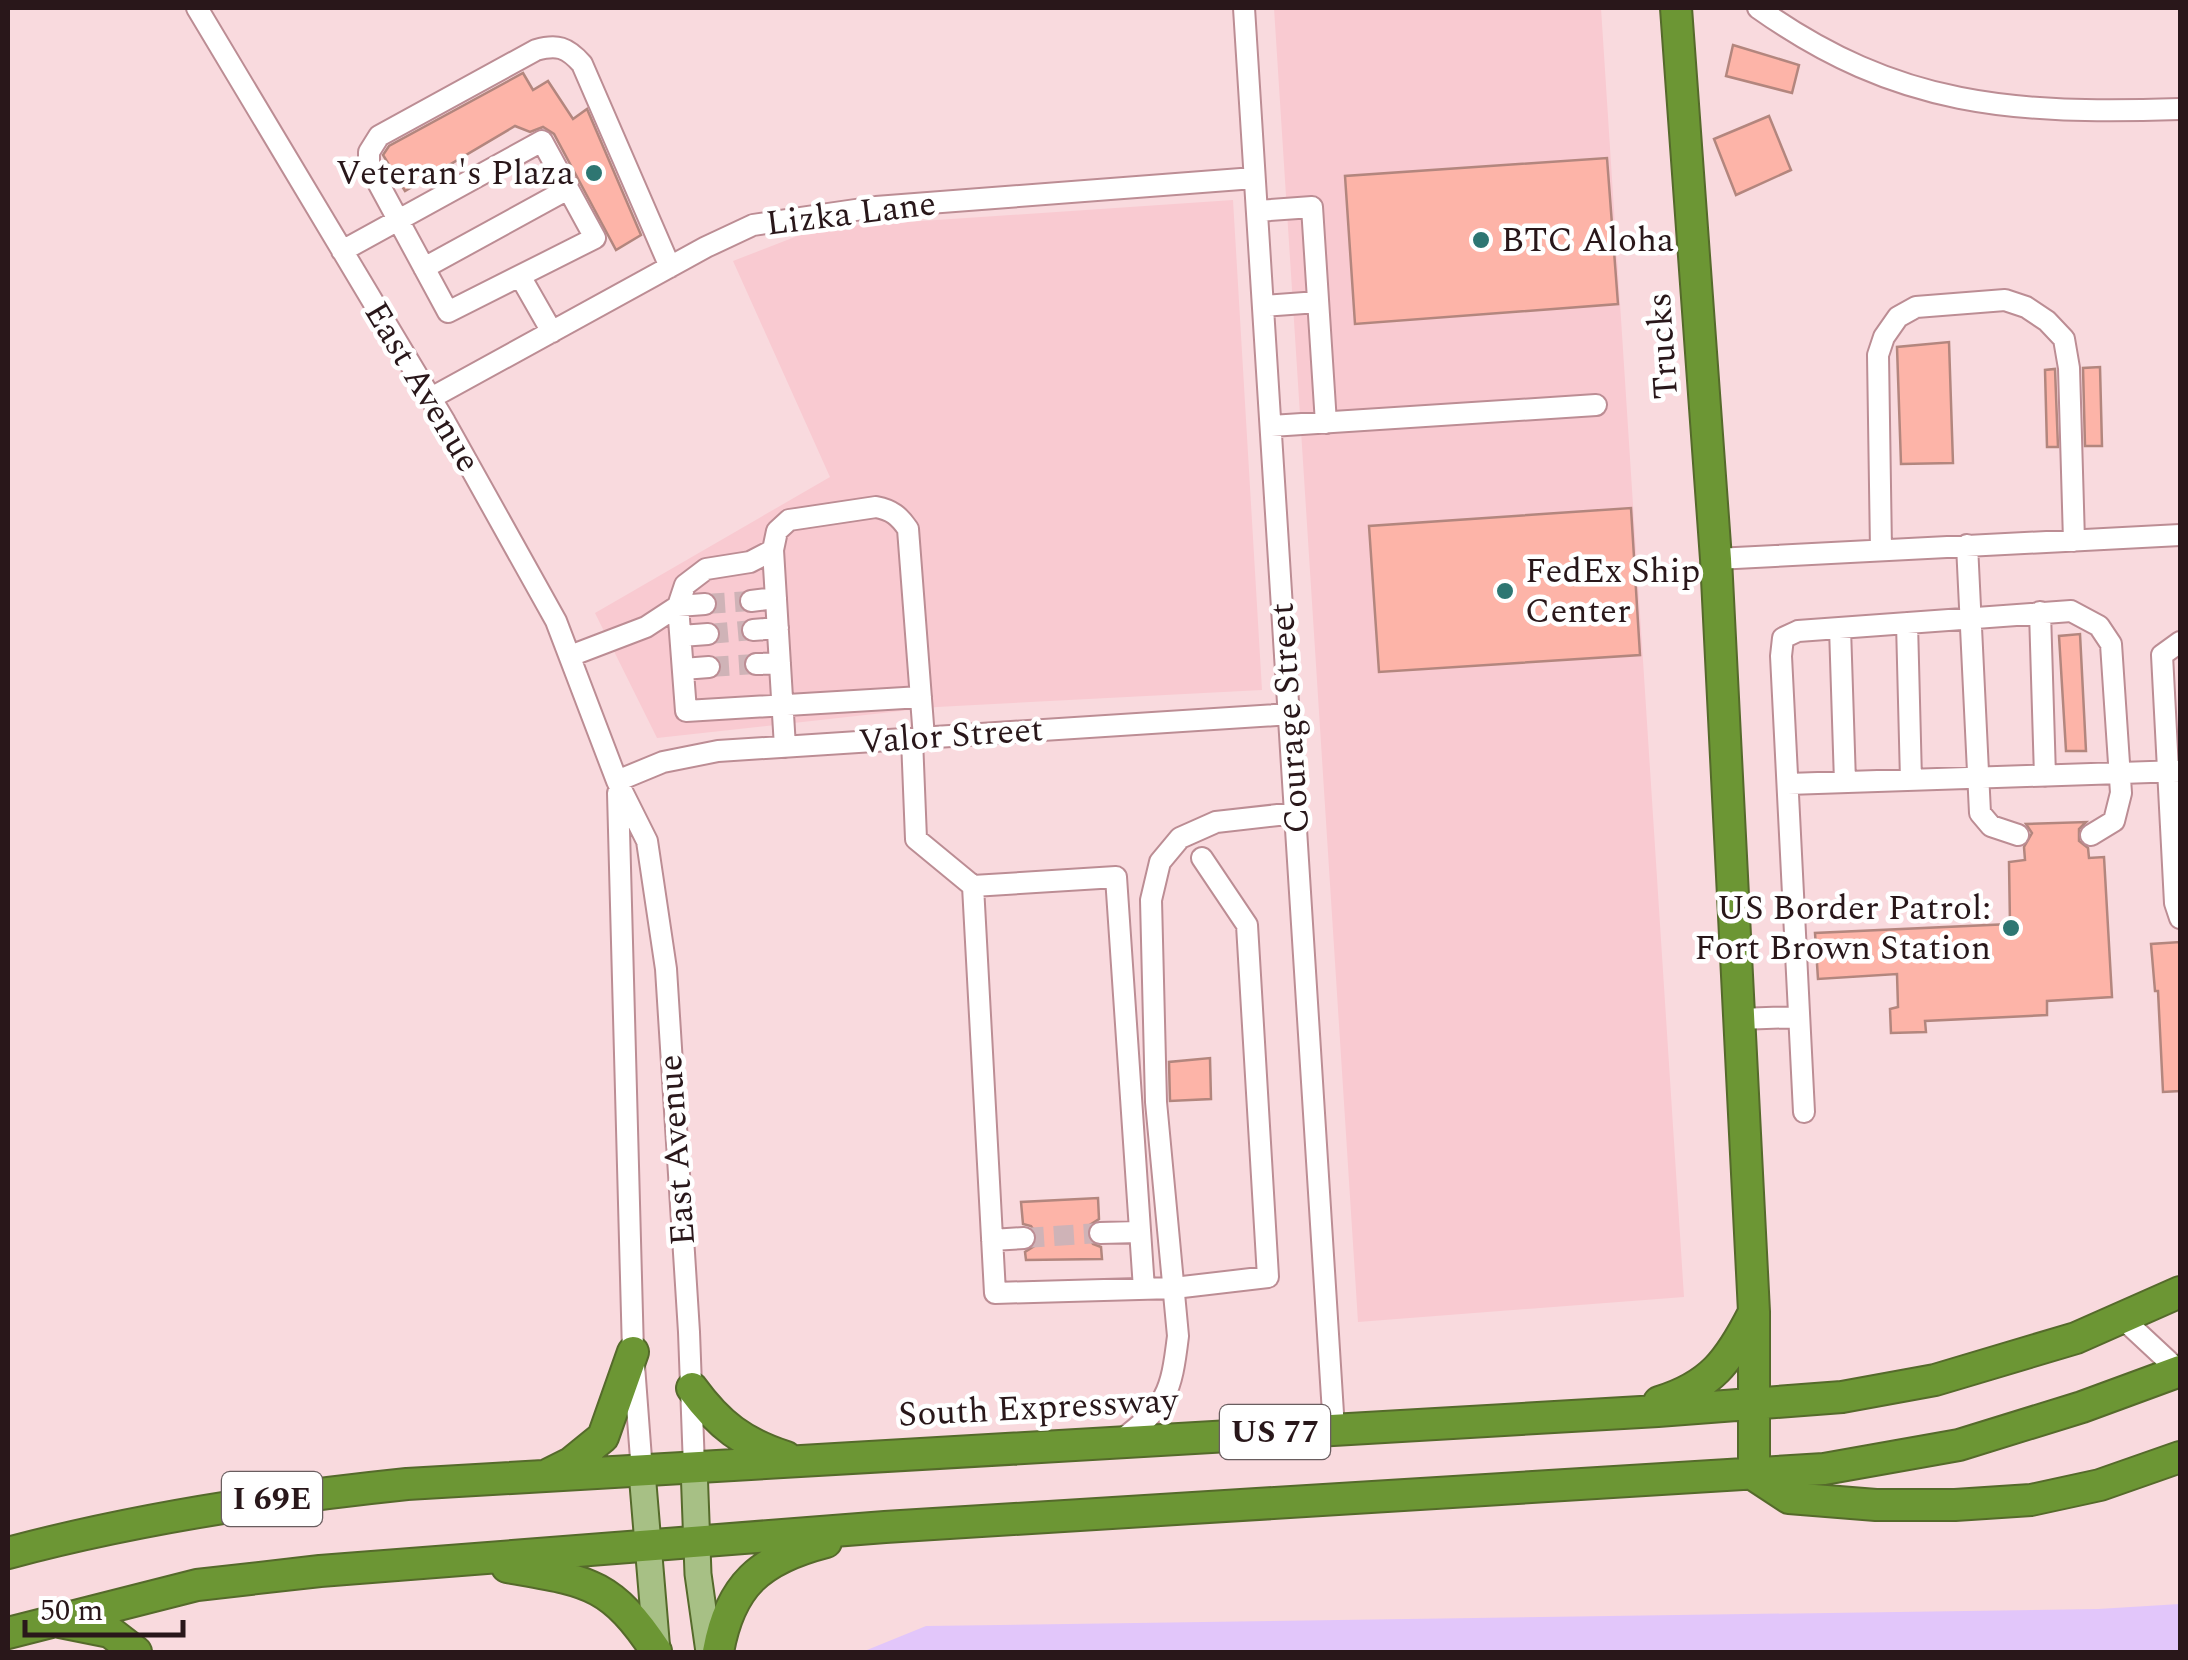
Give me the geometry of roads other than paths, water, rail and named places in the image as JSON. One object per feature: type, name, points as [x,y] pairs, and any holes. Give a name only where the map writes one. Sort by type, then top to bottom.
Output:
[{"type":"highway","name":"Trucks","points":[[1676,8],[1716,558],[1754,1312],[1754,1475]]},
{"type":"highway","name":"South Expressway","points":[[8,1553],[154,1520],[287,1496],[407,1484],[1842,1397],[1935,1380],[2076,1338],[2180,1292]]},
{"type":"highway","points":[[1619,1413],[1678,1396],[1714,1375],[1738,1344],[1754,1312]]},
{"type":"highway","points":[[542,1477],[571,1463],[603,1437],[633,1352]]},
{"type":"highway","name":"US 77","points":[[649,1545],[1824,1470],[1959,1445],[2082,1407],[2180,1371]]},
{"type":"highway","points":[[692,1388],[715,1420],[760,1448],[794,1460]]},
{"type":"highway","points":[[1754,1475],[1789,1498],[1876,1505],[1954,1505],[2031,1500],[2100,1485],[2180,1457]]},
{"type":"highway","points":[[718,1652],[733,1600],[748,1580],[780,1558],[809,1546],[885,1527]]},
{"type":"highway","name":"I 69E","points":[[8,1633],[197,1586],[320,1571],[649,1545]]},
{"type":"highway","points":[[465,1559],[584,1581],[612,1597],[636,1621],[657,1652]]},
{"type":"highway","points":[[52,1620],[110,1632],[136,1652]]},
{"type":"main road","points":[[694,1467],[696,1542],[709,1652]]},
{"type":"main road","points":[[642,1472],[657,1652]]},
{"type":"street","name":"East Avenue","points":[[197,8],[431,398],[556,621],[617,781],[646,841],[666,968],[694,1467]]},
{"type":"street","name":"Courage Street","points":[[1244,8],[1334,1429]]},
{"type":"street","points":[[1758,8],[1860,66],[1944,96],[1999,106],[2076,112],[2180,108]]},
{"type":"street","points":[[342,251],[398,221],[542,141],[595,238],[448,312],[398,221],[368,166],[368,152],[379,136],[536,50],[554,45],[570,51],[582,64],[670,267]]},
{"type":"street","name":"Lizka Lane","points":[[431,398],[753,225],[876,207],[1254,178]]},
{"type":"street","points":[[424,268],[568,189]]},
{"type":"street","points":[[1257,211],[1312,207],[1326,423]]},
{"type":"street","points":[[520,276],[552,332]]},
{"type":"street","points":[[1881,550],[1878,354],[1884,337],[1898,317],[1916,307],[2005,300],[2026,307],[2064,339],[2069,368],[2074,541]]},
{"type":"street","points":[[1263,306],[1318,302]]},
{"type":"street","points":[[1271,426],[1596,405]]},
{"type":"street","points":[[785,747],[773,550],[777,532],[789,520],[876,507],[899,516],[908,529],[921,697],[916,839],[972,886],[1116,877],[1144,1289]]},
{"type":"street","points":[[1716,558],[2180,535]]},
{"type":"street","points":[[1967,545],[1980,813],[1992,826],[2018,835]]},
{"type":"street","points":[[773,550],[750,562],[706,569],[685,585],[678,606],[686,711],[921,697]]},
{"type":"street","points":[[751,600],[776,598]]},
{"type":"street","points":[[570,656],[646,627],[678,606],[705,604]]},
{"type":"street","points":[[1804,1112],[1780,656],[1784,638],[1798,630],[2040,612],[2071,611],[2099,626],[2112,644],[2122,793],[2114,821],[2091,835]]},
{"type":"street","points":[[2040,612],[2045,776]]},
{"type":"street","points":[[1907,623],[1911,780]]},
{"type":"street","points":[[752,630],[778,628]]},
{"type":"street","points":[[1840,628],[1844,782]]},
{"type":"street","points":[[681,636],[708,634]]},
{"type":"street","points":[[2180,642],[2162,655],[2176,771],[2175,904],[2180,918]]},
{"type":"street","points":[[756,664],[780,663]]},
{"type":"street","points":[[683,669],[709,667]]},
{"type":"street","name":"Valor Street","points":[[617,781],[685,756],[1290,714]]},
{"type":"street","points":[[1788,784],[2176,771]]},
{"type":"street","name":"East Avenue","points":[[617,781],[633,1352],[642,1472]]},
{"type":"street","points":[[1120,1441],[1164,1402],[1174,1372],[1178,1336],[1154,1064],[1151,900],[1160,862],[1180,838],[1216,822],[1296,813]]},
{"type":"street","points":[[972,886],[995,1293],[1174,1288],[1268,1277],[1247,924],[1202,858]]},
{"type":"street","points":[[1739,1019],[1798,1017]]},
{"type":"street","points":[[1100,1233],[1140,1232]]},
{"type":"street","points":[[992,1240],[1024,1238]]},
{"type":"street","points":[[2122,1318],[2180,1371]]},
{"type":"tunnel","points":[[705,604],[751,601]]},
{"type":"tunnel","points":[[708,634],[753,630]]},
{"type":"tunnel","points":[[709,667],[756,664]]},
{"type":"tunnel","points":[[1024,1238],[1100,1233]]},
{"type":"place","name":"Veteran's Plaza","points":[[594,173]]},
{"type":"place","name":"BTC Aloha","points":[[1481,240]]},
{"type":"place","name":"FedEx Ship Center","points":[[1505,591]]},
{"type":"place","name":"US Border Patrol: Fort Brown Station","points":[[2011,928]]}]
